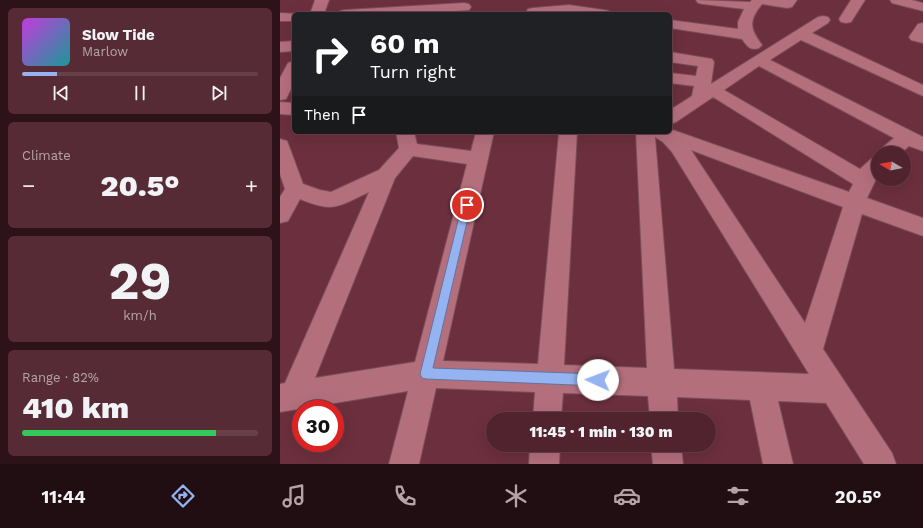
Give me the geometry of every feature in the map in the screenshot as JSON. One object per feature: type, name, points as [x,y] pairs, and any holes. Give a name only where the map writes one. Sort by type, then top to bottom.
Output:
[{"type":"street","points":[[318,12],[322,0]]},
{"type":"street","points":[[703,0],[786,4],[790,0]]},
{"type":"street","points":[[846,19],[858,0]]},
{"type":"street","points":[[896,0],[923,7]]},
{"type":"street","points":[[757,2],[746,16],[744,26],[746,35],[763,58],[915,141]]},
{"type":"street","points":[[531,10],[571,4],[597,12]]},
{"type":"street","points":[[353,12],[378,6],[464,7]]},
{"type":"street","points":[[280,17],[292,17]]},
{"type":"street","points":[[672,116],[705,91],[763,58],[823,20]]},
{"type":"street","points":[[672,24],[746,35]]},
{"type":"street","points":[[923,27],[916,37],[923,39]]},
{"type":"street","points":[[800,34],[923,91]]},
{"type":"street","points":[[280,47],[292,46]]},
{"type":"street","points":[[672,57],[706,62],[705,91]]},
{"type":"street","points":[[280,95],[292,70]]},
{"type":"street","points":[[672,79],[705,91],[871,172],[855,203],[809,352]]},
{"type":"street","points":[[280,108],[292,108]]},
{"type":"street","points":[[404,464],[484,134]]},
{"type":"street","points":[[548,412],[568,134]]},
{"type":"street","points":[[645,134],[663,412]]},
{"type":"street","points":[[663,134],[679,147],[881,464]]},
{"type":"street","points":[[665,134],[923,227]]},
{"type":"street","points":[[287,397],[386,175],[407,140],[478,159]]},
{"type":"street","points":[[904,146],[915,141]]},
{"type":"street","points":[[280,146],[295,189],[280,215]]},
{"type":"street","points":[[295,189],[318,198],[333,200],[386,175]]},
{"type":"street","points":[[287,397],[426,374],[832,389]]},
{"type":"street","points":[[761,386],[778,464]]},
{"type":"street","points":[[544,464],[545,452]]},
{"type":"street","points":[[667,452],[668,464]]},
{"type":"route","points":[[467,205],[426,374],[598,380]]}]
